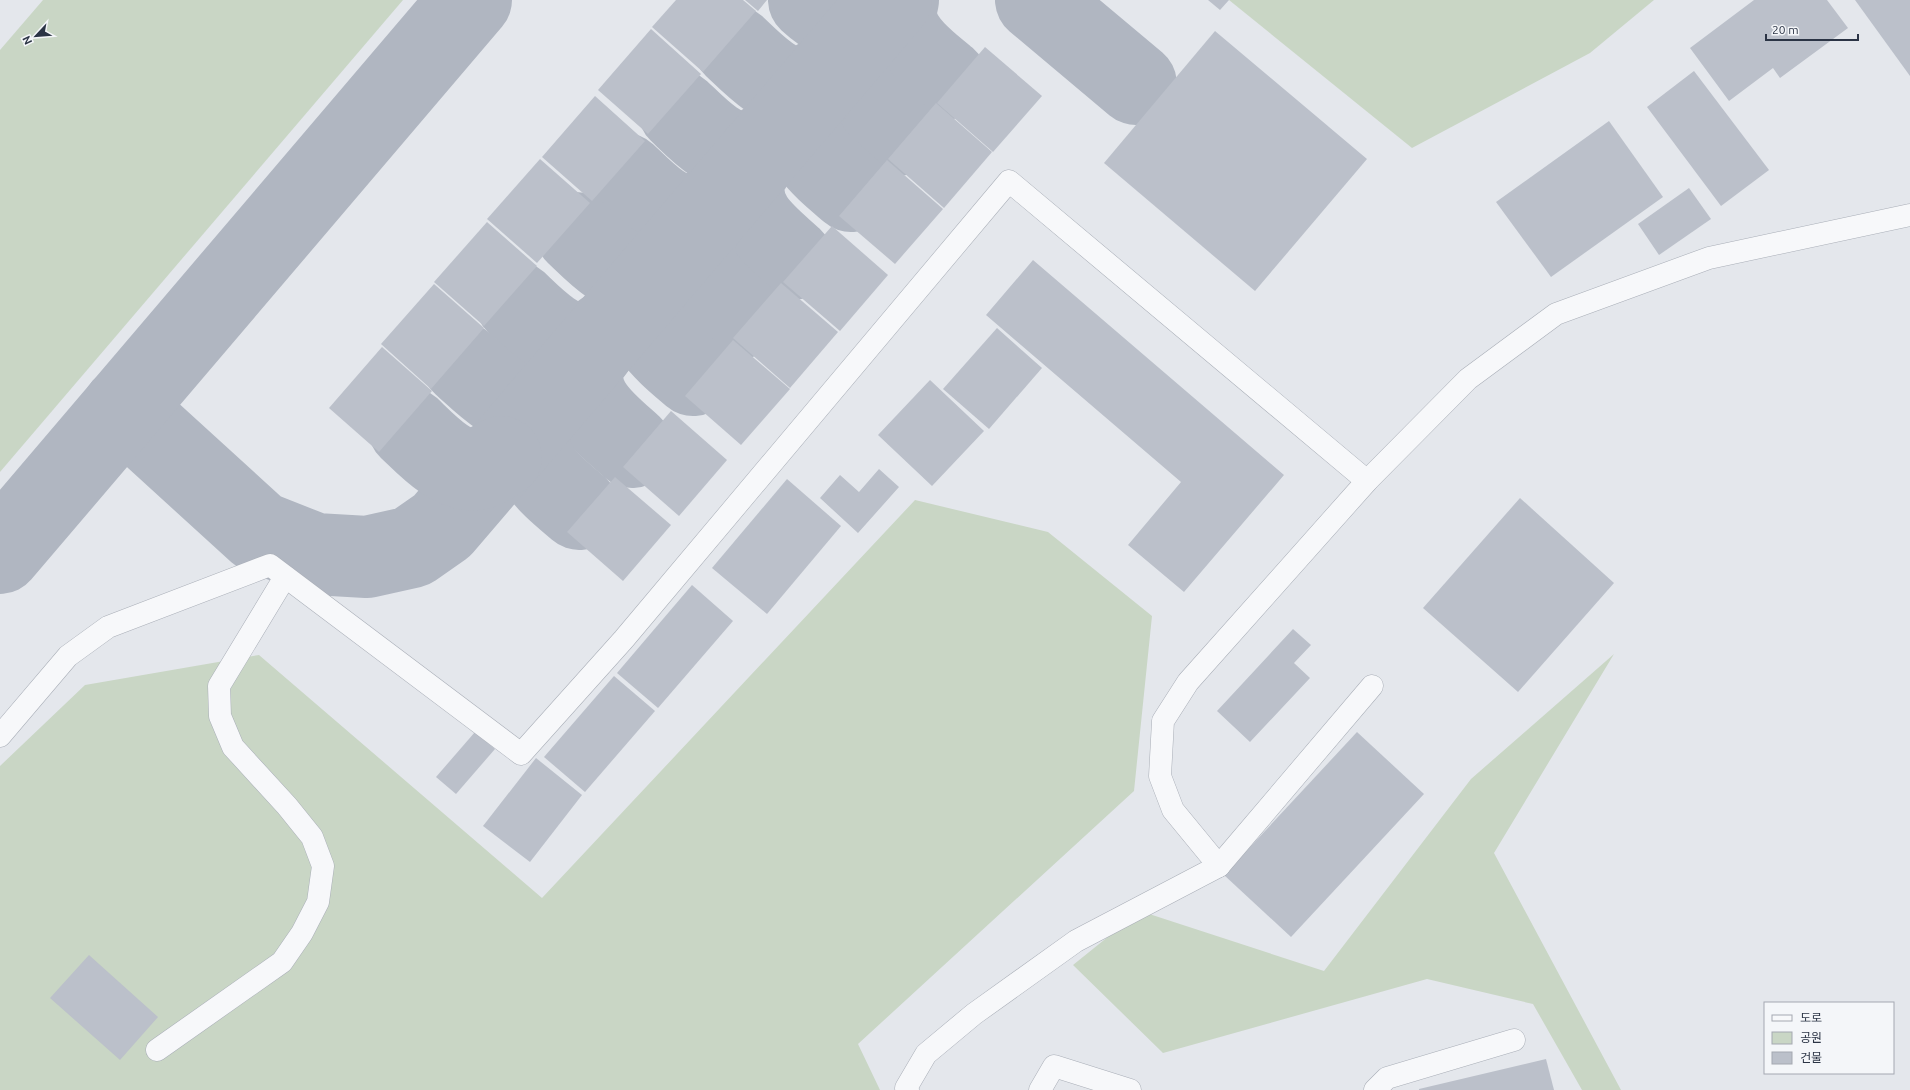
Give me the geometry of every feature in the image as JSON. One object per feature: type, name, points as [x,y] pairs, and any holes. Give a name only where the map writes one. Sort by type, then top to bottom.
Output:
[{"type":"street","points":[[0,736],[68,656],[108,627],[270,565],[521,754],[624,639],[1009,181],[1367,481]]},
{"type":"street","points":[[1219,866],[1173,810],[1160,776],[1163,721],[1188,682],[1367,481],[1468,379],[1556,314],[1709,258],[1910,214]]},
{"type":"street","points":[[157,1050],[282,962],[302,933],[318,902],[323,866],[312,837],[287,806],[232,747],[220,716],[219,686],[251,636],[285,577]]},
{"type":"street","points":[[908,1090],[906,1088],[926,1054],[974,1014],[1076,941],[1219,866],[1372,686]]},
{"type":"street","points":[[1375,1090],[1387,1078],[1514,1040]]},
{"type":"street","points":[[1040,1090],[1054,1066],[1130,1090]]},
{"type":"green space","points":[[43,0],[403,0],[0,472],[0,50]]},
{"type":"green space","points":[[1229,0],[1654,0],[1590,53],[1412,148]]},
{"type":"green space","points":[[915,500],[1048,532],[1152,616],[1134,791],[858,1044],[880,1090],[0,1090],[0,766],[85,685],[259,655],[542,898]]},
{"type":"green space","points":[[1614,654],[1494,853],[1621,1090],[1582,1090],[1533,1004],[1427,979],[1163,1053],[1073,965],[1140,911],[1324,971],[1471,779]]},
{"type":"building","points":[[676,0],[743,0],[756,11],[703,72],[652,27]]},
{"type":"building","points":[[745,0],[767,0],[758,11]]},
{"type":"building","points":[[1208,0],[1229,0],[1220,10]]},
{"type":"building","points":[[1754,0],[1827,0],[1848,28],[1780,78],[1773,68],[1729,101],[1690,48]]},
{"type":"building","points":[[1855,0],[1910,0],[1910,76]]},
{"type":"building","points":[[651,29],[701,74],[648,134],[598,90]]},
{"type":"building","points":[[1215,31],[1367,159],[1255,291],[1104,163]]},
{"type":"building","points":[[985,47],[1042,96],[993,152],[937,103]]},
{"type":"building","points":[[1694,71],[1769,170],[1721,206],[1647,107]]},
{"type":"building","points":[[595,96],[645,141],[592,201],[542,157]]},
{"type":"building","points":[[936,103],[992,152],[944,208],[888,159]]},
{"type":"building","points":[[1609,121],[1663,197],[1551,277],[1496,202]]},
{"type":"building","points":[[540,159],[590,203],[537,263],[487,219]]},
{"type":"building","points":[[887,160],[943,209],[895,264],[839,216]]},
{"type":"building","points":[[1689,188],[1711,219],[1659,255],[1638,224]]},
{"type":"building","points":[[487,222],[537,266],[484,326],[434,282]]},
{"type":"building","points":[[832,226],[888,275],[840,331],[783,282]]},
{"type":"building","points":[[1033,260],[1284,475],[1184,592],[1128,545],[1181,482],[986,315]]},
{"type":"building","points":[[781,283],[838,332],[790,388],[733,338]]},
{"type":"building","points":[[434,284],[484,328],[431,389],[381,344]]},
{"type":"building","points":[[997,328],[1042,368],[989,429],[943,389]]},
{"type":"building","points":[[733,340],[790,389],[741,445],[685,396]]},
{"type":"building","points":[[382,347],[432,391],[379,452],[329,408]]},
{"type":"building","points":[[930,380],[984,431],[932,486],[878,435]]},
{"type":"building","points":[[671,411],[727,460],[679,516],[623,467]]},
{"type":"building","points":[[879,469],[899,487],[858,533],[820,498],[840,475],[859,492]]},
{"type":"building","points":[[615,477],[671,525],[623,581],[567,532]]},
{"type":"building","points":[[787,479],[841,526],[767,614],[712,568]]},
{"type":"building","points":[[1520,498],[1614,583],[1518,692],[1423,608]]},
{"type":"building","points":[[692,585],[733,621],[658,708],[617,673]]},
{"type":"building","points":[[1293,629],[1311,645],[1294,663],[1310,678],[1250,742],[1217,711]]},
{"type":"building","points":[[614,676],[655,711],[585,792],[544,757]]},
{"type":"building","points":[[475,732],[495,749],[456,794],[436,777]]},
{"type":"building","points":[[1357,732],[1424,794],[1291,937],[1224,875]]},
{"type":"building","points":[[536,758],[582,795],[530,862],[483,826]]},
{"type":"building","points":[[89,955],[158,1017],[120,1060],[50,998]]},
{"type":"building","points":[[1546,1059],[1554,1090],[1419,1090],[1419,1089]]},
{"type":"taxiway","points":[[0,553],[471,0]]},
{"type":"taxiway","points":[[809,0],[830,16],[849,22],[863,21],[881,10]]},
{"type":"taxiway","points":[[123,408],[259,532],[315,554],[367,557],[412,547],[442,526],[891,0]]},
{"type":"taxiway","points":[[898,0],[896,14],[898,26],[902,35],[915,52],[946,79]]},
{"type":"taxiway","points":[[1036,0],[1136,84]]},
{"type":"taxiway","points":[[862,32],[850,54],[848,67],[850,79],[854,90],[869,110],[897,135]]},
{"type":"taxiway","points":[[734,46],[765,74],[783,85],[792,88],[804,87],[826,75]]},
{"type":"taxiway","points":[[816,88],[804,107],[801,120],[802,132],[806,144],[822,165],[851,191]]},
{"type":"taxiway","points":[[679,111],[710,139],[719,145],[737,152],[747,152],[756,149],[771,140]]},
{"type":"taxiway","points":[[757,156],[745,178],[743,191],[745,203],[756,224],[792,259]]},
{"type":"taxiway","points":[[625,174],[647,195],[664,208],[673,212],[683,215],[692,215],[705,210],[717,202]]},
{"type":"taxiway","points":[[708,214],[697,233],[694,249],[696,261],[707,282],[715,292],[743,317]]},
{"type":"taxiway","points":[[576,233],[606,260],[624,271],[634,274],[643,274],[653,271],[668,261]]},
{"type":"taxiway","points":[[658,272],[646,291],[643,304],[644,316],[648,328],[664,349],[693,375]]},
{"type":"taxiway","points":[[516,302],[547,330],[556,336],[575,343],[590,341],[608,330]]},
{"type":"taxiway","points":[[597,344],[584,365],[582,378],[584,390],[596,412],[632,447]]},
{"type":"taxiway","points":[[463,364],[494,391],[512,402],[522,405],[531,405],[544,400],[556,392]]},
{"type":"taxiway","points":[[543,406],[531,428],[529,441],[531,453],[535,464],[542,474],[560,493],[579,509]]},
{"type":"taxiway","points":[[409,428],[431,449],[448,462],[467,469],[483,467],[501,457]]}]
